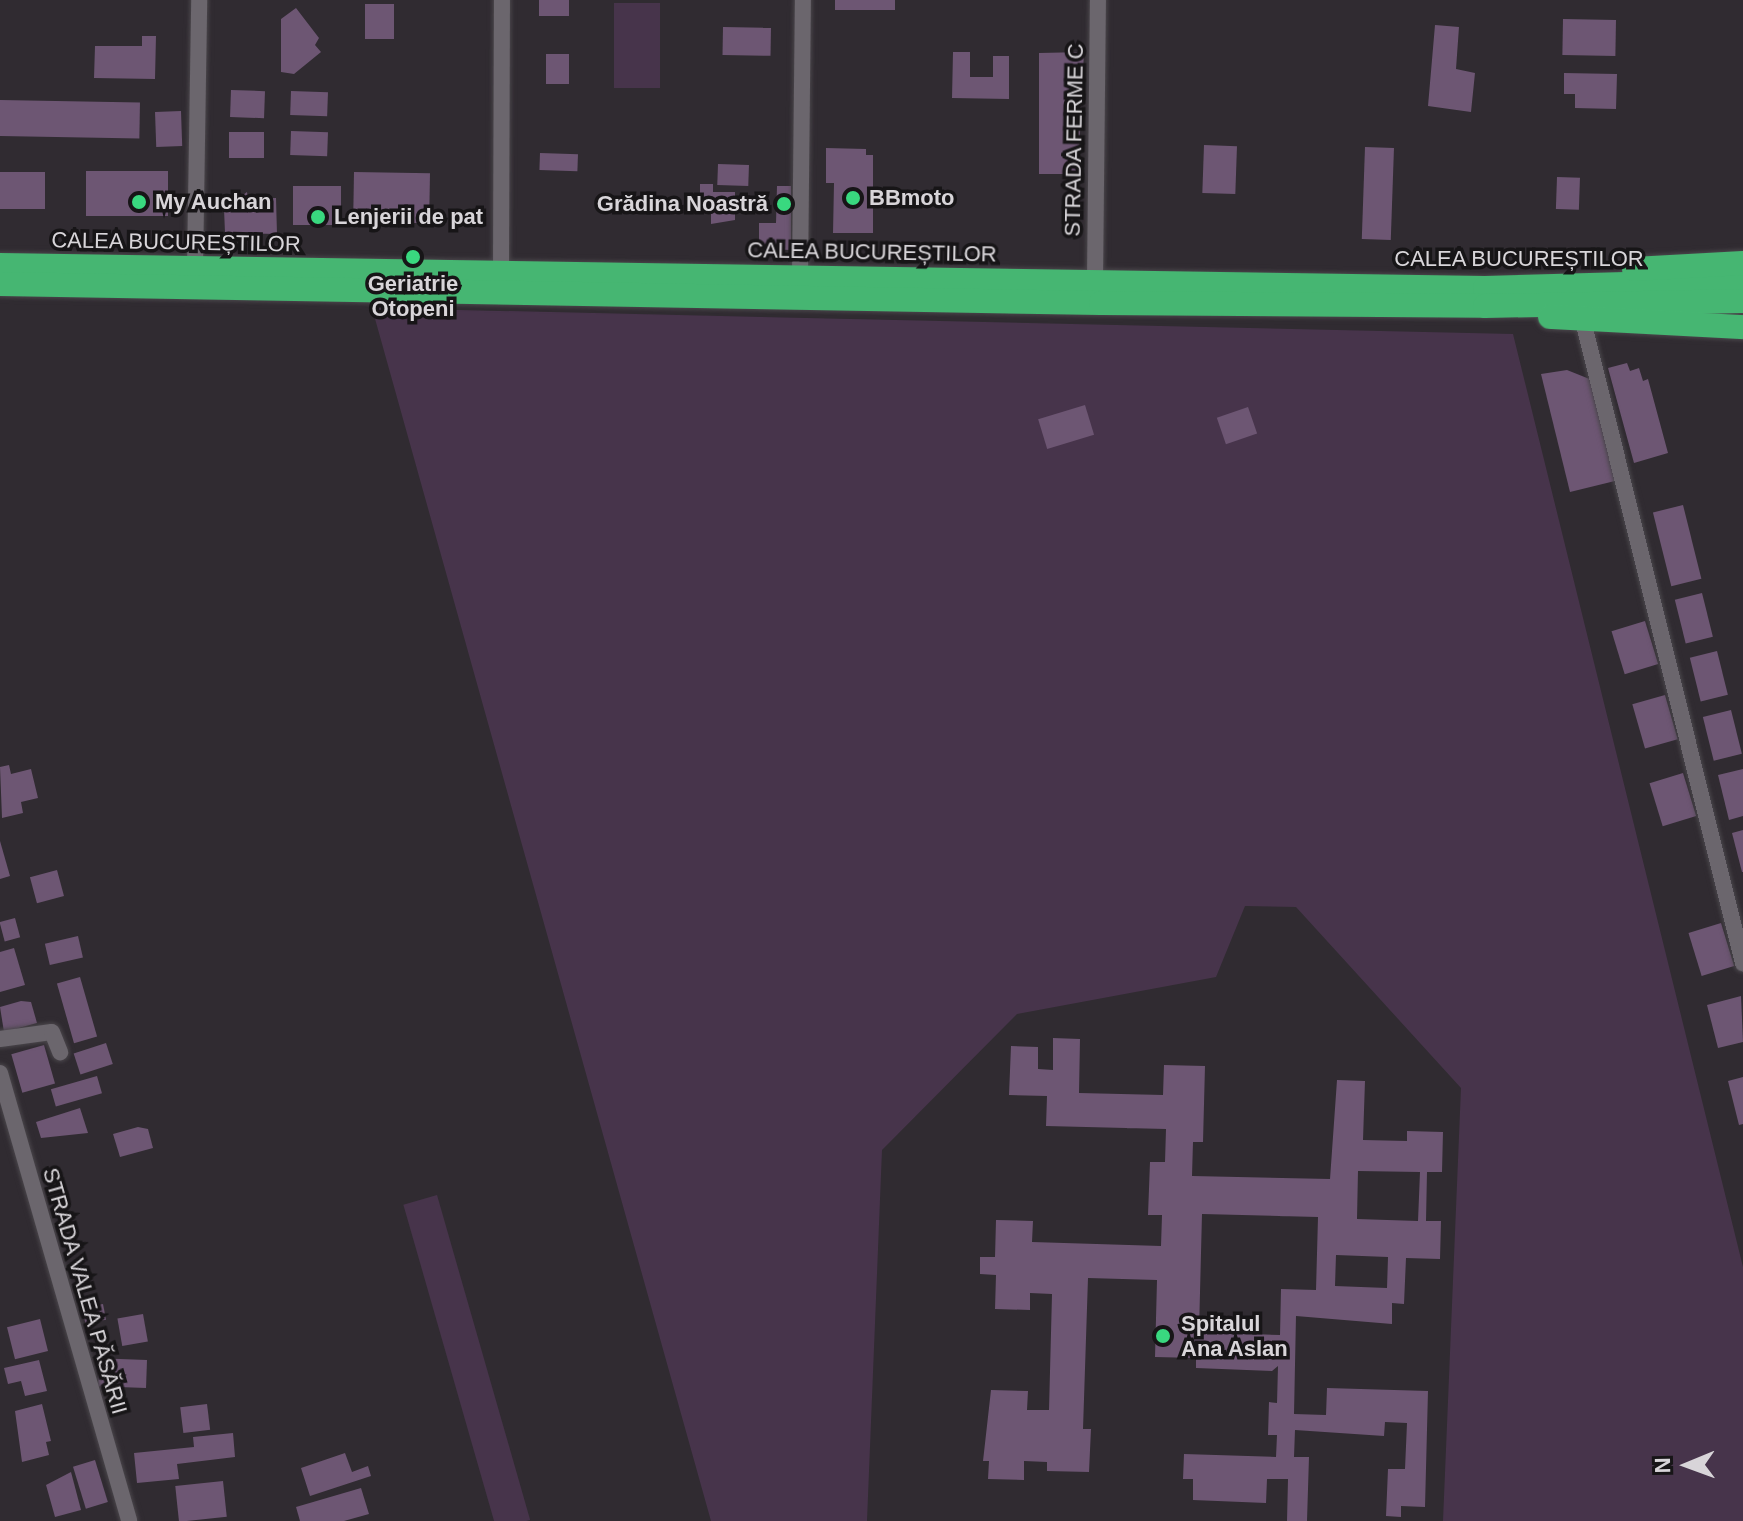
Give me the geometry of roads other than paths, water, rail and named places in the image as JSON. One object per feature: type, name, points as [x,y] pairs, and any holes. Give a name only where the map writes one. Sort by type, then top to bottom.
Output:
[{"type":"highway","points":[[1485,297],[1572,275],[1743,263]]},
{"type":"highway","name":"CALEA BUCUREȘTILOR","points":[[0,265],[1095,280],[1485,297],[1743,281]]},
{"type":"highway","name":"CALEA BUCUREȘTILOR","points":[[0,284],[1743,301]]},
{"type":"highway","points":[[1485,297],[1583,321],[1743,327]]},
{"type":"street","points":[[195,268],[199,0]]},
{"type":"street","points":[[501,273],[502,0]]},
{"type":"street","points":[[800,277],[803,0]]},
{"type":"street","name":"STRADA FERME C","points":[[1095,280],[1098,0]]},
{"type":"street","points":[[1583,321],[1743,963]]},
{"type":"street","points":[[0,1039],[52,1032],[60,1052]]},
{"type":"street","name":"STRADA VALEA PĂSĂRII","points":[[0,1073],[129,1521]]},
{"type":"place","name":"BBmoto","points":[[853,198]]},
{"type":"place","name":"My Auchan","points":[[139,202]]},
{"type":"place","name":"Grădina Noastră","points":[[784,204]]},
{"type":"place","name":"Lenjerii de pat","points":[[318,217]]},
{"type":"place","name":"Geriatrie Otopeni","points":[[413,257]]},
{"type":"place","name":"Spitalul Ana Aslan","points":[[1163,1336]]}]
